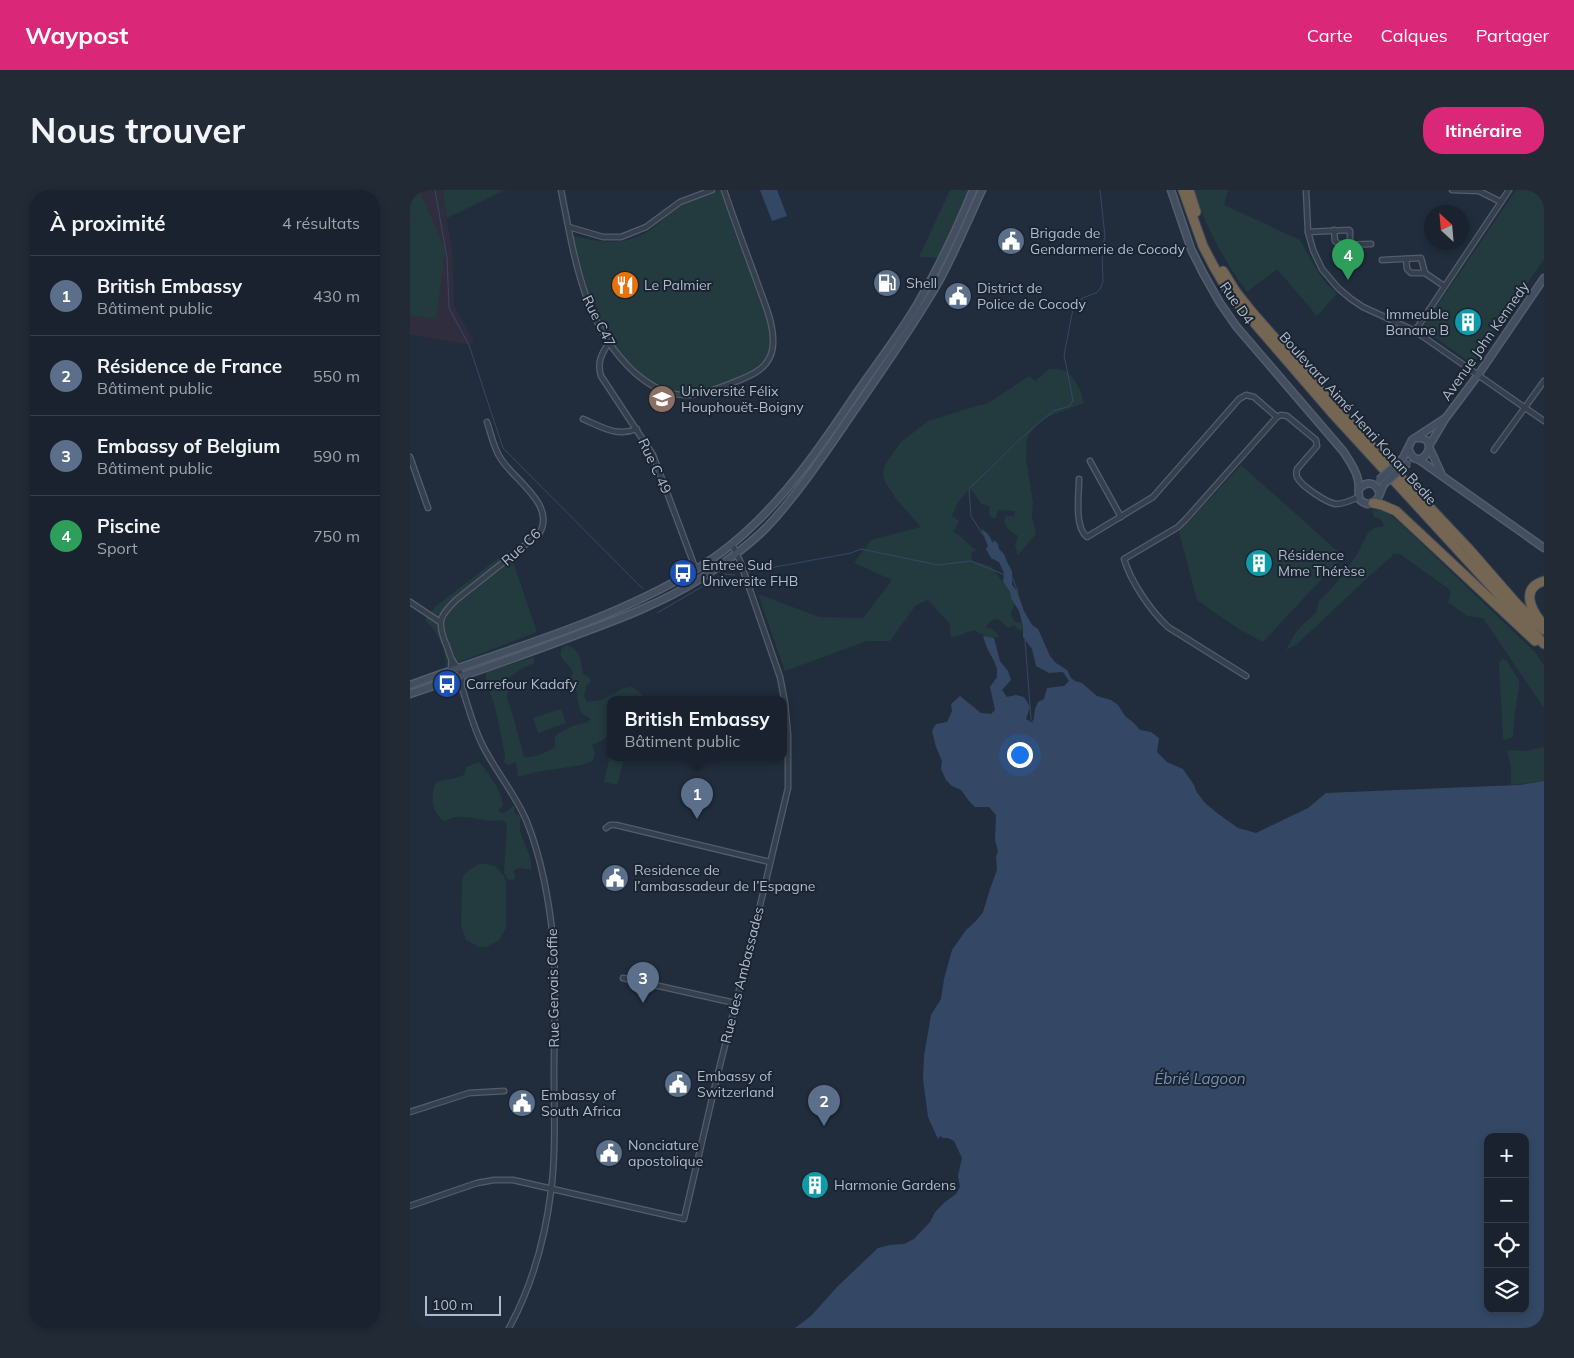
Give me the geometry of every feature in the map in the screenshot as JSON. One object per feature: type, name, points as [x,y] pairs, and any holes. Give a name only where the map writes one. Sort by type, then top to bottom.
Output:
[{"type":"highway","name":"Boulevard Aimé Henri Konan Bedie","points":[[1183,190],[1203,246],[1231,296],[1332,414],[1544,644]]},
{"type":"highway","name":"Boulevard Aimé Henri Konan Bedie","points":[[1189,190],[1208,243],[1236,292],[1337,408],[1469,549],[1517,604],[1544,630]]},
{"type":"highway","points":[[1373,503],[1396,511],[1544,649]]},
{"type":"highway","points":[[1544,580],[1535,584],[1532,588],[1530,600],[1535,614],[1544,625]]},
{"type":"main road","points":[[410,685],[591,620],[660,590],[696,570],[732,544],[758,520],[820,448],[908,318],[933,275],[973,190]]},
{"type":"main road","points":[[410,694],[530,653],[643,609],[700,579],[737,553],[767,527],[830,445],[898,347],[940,279],[982,190]]},
{"type":"main road","name":"Rue D4","points":[[1171,190],[1191,249],[1220,303],[1236,326],[1343,451],[1358,478],[1359,497]]},
{"type":"main road","name":"Avenue John Kennedy","points":[[1405,460],[1421,458],[1427,455],[1429,447],[1445,419],[1478,375],[1544,278]]},
{"type":"main road","name":"Avenue John Kennedy","points":[[1379,492],[1382,482],[1405,460],[1410,443],[1445,419]]},
{"type":"main road","points":[[1415,439],[1422,438],[1425,440],[1441,474]]},
{"type":"main road","points":[[1409,450],[1412,456],[1441,474],[1543,548]]},
{"type":"main road","name":"Avenue John Kennedy","points":[[1372,484],[1382,482]]},
{"type":"main road","points":[[1359,497],[1364,503],[1373,503],[1377,500],[1379,492],[1377,487],[1372,484],[1364,484],[1360,488]]},
{"type":"street","name":"Rue C47","points":[[561,190],[584,295],[609,343],[626,364],[645,382],[658,390],[688,395],[704,393],[747,378],[765,365],[773,346],[769,317],[724,190]]},
{"type":"street","points":[[569,227],[603,237],[621,238],[646,227],[680,202],[712,190]]},
{"type":"street","points":[[1306,190],[1308,232],[1317,261],[1328,278],[1338,288],[1363,307],[1415,331],[1544,421]]},
{"type":"street","points":[[1452,190],[1479,191],[1501,202]]},
{"type":"street","points":[[1415,331],[1509,190]]},
{"type":"street","points":[[1334,230],[1337,243],[1343,245],[1371,244]]},
{"type":"street","points":[[1308,232],[1350,230],[1350,245]]},
{"type":"street","points":[[1406,258],[1406,266],[1409,272],[1415,274],[1425,273],[1444,286]]},
{"type":"street","points":[[1382,260],[1421,258],[1425,273]]},
{"type":"street","name":"Rue C 49","points":[[609,343],[601,355],[599,371],[606,386],[637,429],[653,456],[696,570]]},
{"type":"street","points":[[1494,450],[1544,381]]},
{"type":"street","points":[[1079,479],[1078,522],[1085,536],[1090,536],[1147,502],[1158,492],[1239,399],[1246,395],[1254,397],[1277,418]]},
{"type":"street","points":[[1246,676],[1168,627],[1159,619],[1141,593],[1124,559],[1178,527],[1277,418],[1282,416],[1287,416],[1316,440],[1317,446],[1297,470],[1296,474],[1300,482],[1330,503],[1344,503],[1359,497]]},
{"type":"street","points":[[583,419],[616,432],[628,433],[637,429]]},
{"type":"street","name":"Rue C6","points":[[440,622],[444,611],[456,600],[539,534],[543,528],[544,519],[536,499],[502,461],[487,422]]},
{"type":"street","points":[[410,457],[428,508]]},
{"type":"street","points":[[1090,461],[1121,517]]},
{"type":"street","name":"Rue des Ambassades","points":[[732,544],[757,606],[780,677],[784,696]]},
{"type":"street","points":[[410,602],[440,622],[452,660],[462,676],[461,685]]},
{"type":"street","points":[[452,660],[451,670],[454,679],[461,685]]},
{"type":"street","name":"Rue Gervais Coffie","points":[[461,685],[483,746],[526,820],[539,861],[548,902],[554,948],[554,1136],[552,1189],[545,1227],[533,1272],[524,1298],[509,1328]]},
{"type":"street","name":"Rue des Ambassades","points":[[552,1189],[684,1219],[735,1003],[786,801],[788,788],[787,724]]},
{"type":"street","points":[[606,828],[616,825],[770,862]]},
{"type":"street","points":[[623,978],[735,1003]]},
{"type":"street","points":[[410,1112],[468,1092],[504,1091]]},
{"type":"street","points":[[410,1206],[477,1183],[494,1180],[513,1180],[552,1189]]},
{"type":"street","points":[[410,1323],[410,1328]]},
{"type":"shaded area","points":[[410,190],[442,190],[453,257],[454,305],[474,342],[469,345],[410,334]]},
{"type":"green space","points":[[410,190],[419,190],[445,249],[436,319],[410,315],[410,219],[423,229],[410,218]]},
{"type":"green space","points":[[442,190],[505,190],[447,218]]},
{"type":"green space","points":[[721,190],[766,315],[770,330],[768,353],[761,364],[750,372],[709,388],[686,392],[661,387],[640,375],[622,356],[607,334],[595,309],[572,235],[612,242],[631,239],[650,230],[680,205]]},
{"type":"green space","points":[[950,190],[978,190],[943,258],[919,257]]},
{"type":"green space","points":[[1194,190],[1228,190],[1224,205],[1300,240],[1325,282],[1337,294],[1317,316],[1277,269],[1247,292],[1216,243]]},
{"type":"green space","points":[[1516,190],[1544,190],[1544,259],[1472,364],[1422,328]]},
{"type":"green space","points":[[1049,369],[1062,370],[1070,375],[1079,389],[1084,403],[1043,420],[1031,432],[1027,440],[1026,459],[1033,502],[1032,517],[1036,534],[1018,555],[1015,545],[1018,536],[1008,529],[1004,521],[1006,516],[1014,516],[1015,511],[998,510],[996,518],[992,518],[989,514],[990,506],[981,504],[969,489],[958,502],[952,516],[959,521],[953,532],[977,550],[971,553],[972,561],[991,566],[1010,592],[1011,598],[1015,603],[1011,613],[1014,621],[1021,623],[1022,630],[1018,630],[1014,625],[1008,628],[998,619],[992,620],[985,627],[994,630],[999,637],[989,637],[974,630],[951,637],[949,623],[928,600],[916,605],[890,641],[867,641],[785,671],[758,594],[819,617],[863,618],[892,580],[854,563],[871,540],[921,527],[896,499],[884,480],[883,472],[886,463],[900,443],[928,421],[987,404],[1029,376],[1035,381]]},
{"type":"green space","points":[[1241,465],[1343,556],[1263,642],[1237,628],[1197,600],[1179,532]]},
{"type":"green space","points":[[1372,510],[1385,512],[1398,521],[1535,652],[1544,665],[1544,708],[1483,618],[1467,616],[1448,602],[1451,594],[1449,589],[1400,554],[1394,554],[1296,645],[1286,650],[1300,627],[1316,613],[1319,601],[1333,587],[1356,556],[1368,533],[1374,528],[1384,526],[1381,519],[1374,517]]},
{"type":"green space","points":[[509,550],[537,632],[446,666],[446,659],[440,640],[425,620],[436,606]]},
{"type":"green space","points":[[567,645],[572,647],[578,653],[583,674],[591,680],[586,686],[584,696],[587,702],[601,700],[607,697],[607,736],[605,739],[592,745],[595,753],[593,761],[582,765],[536,772],[518,777],[516,762],[508,765],[504,762],[505,755],[486,672],[534,657],[534,663],[503,681],[505,684],[516,686],[507,693],[508,702],[524,757],[540,755],[555,747],[557,735],[564,730],[586,723],[591,719],[581,712],[575,684],[571,677],[573,673],[561,655],[563,647]]},
{"type":"green space","points":[[1502,659],[1506,660],[1519,680],[1513,737],[1504,740],[1499,663]]},
{"type":"green space","points":[[631,687],[643,696],[609,696],[624,688]]},
{"type":"green space","points":[[561,709],[566,723],[538,733],[533,718]]},
{"type":"green space","points":[[1544,747],[1544,781],[1511,785],[1511,767],[1507,750],[1525,751]]},
{"type":"green space","points":[[609,761],[623,761],[617,785],[604,782]]},
{"type":"green space","points":[[479,762],[501,795],[503,806],[498,810],[501,813],[506,812],[513,806],[515,807],[514,812],[521,817],[520,832],[530,856],[531,870],[520,868],[514,870],[515,877],[513,880],[507,879],[504,873],[507,824],[503,820],[491,821],[455,817],[444,821],[434,808],[432,798],[436,782],[461,776],[465,774],[466,767]]},
{"type":"green space","points":[[480,864],[495,866],[504,876],[506,883],[506,928],[499,940],[486,947],[479,947],[466,940],[461,925],[462,880],[469,870]]},
{"type":"water","points":[[760,190],[777,190],[787,216],[772,221]]},
{"type":"water","name":"Ébrié Lagoon","points":[[982,529],[988,534],[993,543],[994,540],[998,544],[999,549],[1004,554],[1012,571],[1012,585],[1017,591],[1024,611],[1032,625],[1038,629],[1050,656],[1056,663],[1067,670],[1071,678],[1082,683],[1097,696],[1111,700],[1118,705],[1125,716],[1140,730],[1151,732],[1159,738],[1157,752],[1167,762],[1183,769],[1205,803],[1238,828],[1256,833],[1308,808],[1326,793],[1519,785],[1544,781],[1544,1328],[795,1328],[811,1316],[837,1287],[878,1248],[904,1244],[914,1239],[930,1222],[935,1212],[956,1194],[960,1187],[958,1176],[962,1158],[954,1141],[940,1136],[938,1139],[928,1117],[923,1079],[924,1056],[931,1015],[941,999],[952,950],[966,930],[983,912],[997,870],[996,815],[989,807],[975,807],[961,790],[952,786],[946,780],[941,769],[942,761],[932,731],[936,724],[947,722],[952,711],[951,704],[960,696],[981,713],[991,714],[995,710],[990,687],[997,677],[997,669],[983,636],[994,638],[1000,661],[1008,671],[1011,680],[1002,690],[1007,697],[1016,695],[1024,697],[1030,707],[1026,719],[1033,723],[1035,709],[1038,702],[1044,699],[1047,688],[1064,686],[1069,681],[1063,672],[1049,673],[1036,666],[1032,649],[1023,637],[1023,627],[1019,611],[1003,582],[1004,573],[999,562],[991,558],[986,549],[988,546]]},
{"type":"waterway","points":[[435,190],[447,258],[449,308],[469,345],[503,448],[643,589]]},
{"type":"waterway","points":[[983,535],[971,516],[969,489],[1019,440],[1053,411],[1070,406],[1073,400],[1064,355],[1073,309],[1077,302],[1096,293],[1103,282],[1102,249],[1105,237],[1100,190]]},
{"type":"waterway","points":[[748,572],[851,553],[861,549],[938,565],[971,561],[1005,575]]},
{"type":"waterway","points":[[657,613],[724,574],[735,575]]},
{"type":"waterway","points":[[1012,577],[1018,592]]},
{"type":"waterway","points":[[1025,640],[1031,719],[1033,722]]},
{"type":"place","name":"Brigade de Gendarmerie de Cocody","points":[[1011,241]]},
{"type":"place","name":"Piscine","points":[[1348,280]]},
{"type":"place","name":"Shell","points":[[887,283]]},
{"type":"place","name":"Le Palmier","points":[[625,285]]},
{"type":"place","name":"District de Police de Cocody","points":[[958,296]]},
{"type":"place","name":"Immeuble Banane B","points":[[1468,322]]},
{"type":"place","name":"Université Félix Houphouët-Boigny","points":[[662,399]]},
{"type":"place","name":"Résidence Mme Thérèse","points":[[1259,563]]},
{"type":"place","name":"Entree Sud Universite FHB","points":[[683,573]]},
{"type":"place","name":"Carrefour Kadafy","points":[[447,684]]},
{"type":"place","name":"British Embassy","points":[[697,819]]},
{"type":"place","name":"Residence de l’ambassadeur de l’Espagne","points":[[615,878]]},
{"type":"place","name":"Embassy of Belgium","points":[[643,1003]]},
{"type":"place","name":"Embassy of Switzerland","points":[[678,1084]]},
{"type":"place","name":"Embassy of South Africa","points":[[522,1103]]},
{"type":"place","name":"Résidence de France","points":[[824,1126]]},
{"type":"place","name":"Nonciature apostolique","points":[[609,1153]]},
{"type":"place","name":"Harmonie Gardens","points":[[815,1185]]}]
